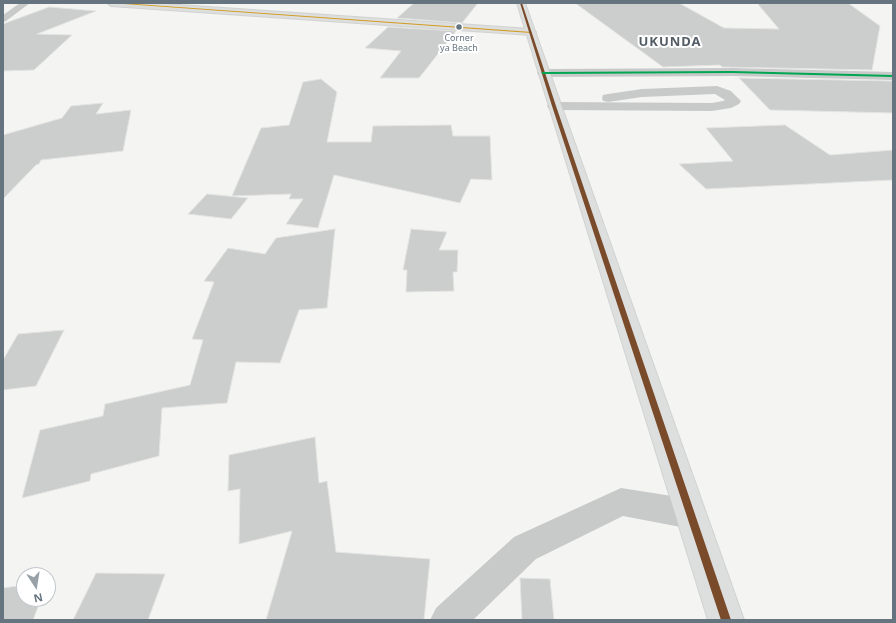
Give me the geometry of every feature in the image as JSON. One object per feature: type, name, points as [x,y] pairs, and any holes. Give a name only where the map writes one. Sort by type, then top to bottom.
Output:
[{"type":"main road","points":[[111,3],[526,31]]},
{"type":"main road","points":[[464,28],[491,32],[526,31]]},
{"type":"main road","points":[[526,31],[543,73],[726,620]]},
{"type":"street","points":[[3,19],[26,3]]},
{"type":"street","points":[[543,73],[732,72],[893,76]]},
{"type":"street","points":[[543,73],[602,84],[610,102]]},
{"type":"street","points":[[554,106],[610,102],[712,106],[726,105],[734,101],[726,94],[717,90],[642,93],[610,102]]},
{"type":"street","points":[[448,620],[525,548],[621,502],[691,514]]},
{"type":"building","points":[[414,3],[478,3],[462,23],[397,18]]},
{"type":"building","points":[[575,3],[679,3],[724,28],[779,29],[757,3],[848,3],[880,26],[872,70],[722,67],[720,65],[663,67]]},
{"type":"building","points":[[49,7],[96,11],[37,34],[72,35],[34,70],[3,71],[3,24]]},
{"type":"building","points":[[388,27],[456,31],[419,78],[380,78],[401,51],[365,48]]},
{"type":"building","points":[[739,78],[893,81],[893,113],[770,110]]},
{"type":"building","points":[[321,79],[337,92],[327,142],[371,142],[373,126],[451,125],[453,136],[490,136],[492,180],[471,179],[460,203],[334,175],[318,228],[286,224],[303,199],[289,199],[291,194],[232,196],[261,128],[289,125],[303,82]]},
{"type":"building","points":[[103,103],[96,114],[131,110],[123,151],[41,160],[39,164],[36,165],[3,199],[3,135],[62,118],[71,106]]},
{"type":"building","points":[[785,125],[830,155],[893,150],[893,180],[706,189],[679,164],[733,161],[706,128]]},
{"type":"building","points":[[207,194],[248,198],[231,219],[188,214]]},
{"type":"building","points":[[335,229],[327,308],[299,310],[280,363],[236,362],[227,403],[162,408],[159,456],[91,474],[90,481],[22,498],[40,430],[103,416],[105,404],[190,385],[203,340],[192,339],[214,282],[204,281],[228,248],[265,254],[276,238]]},
{"type":"building","points":[[411,229],[447,232],[439,250],[458,250],[457,272],[453,272],[454,291],[406,292],[407,270],[403,270]]},
{"type":"building","points":[[64,330],[36,386],[3,390],[3,360],[18,334]]},
{"type":"building","points":[[315,437],[319,483],[327,481],[336,552],[430,559],[424,620],[266,620],[292,531],[239,544],[240,489],[228,491],[229,455]]},
{"type":"building","points":[[96,573],[165,574],[148,620],[73,620]]},
{"type":"building","points":[[520,578],[550,579],[554,620],[522,620]]},
{"type":"building","points":[[16,586],[16,607],[38,607],[33,620],[3,620],[3,588]]},
{"type":"transit line","points":[[111,3],[531,32]]},
{"type":"transit line","points":[[521,3],[726,620]]},
{"type":"transit line","points":[[543,73],[732,72],[893,76]]},
{"type":"place","name":"Corner ya Beach","points":[[459,27]]},
{"type":"district","name":"UKUNDA","points":[[670,42]]}]
